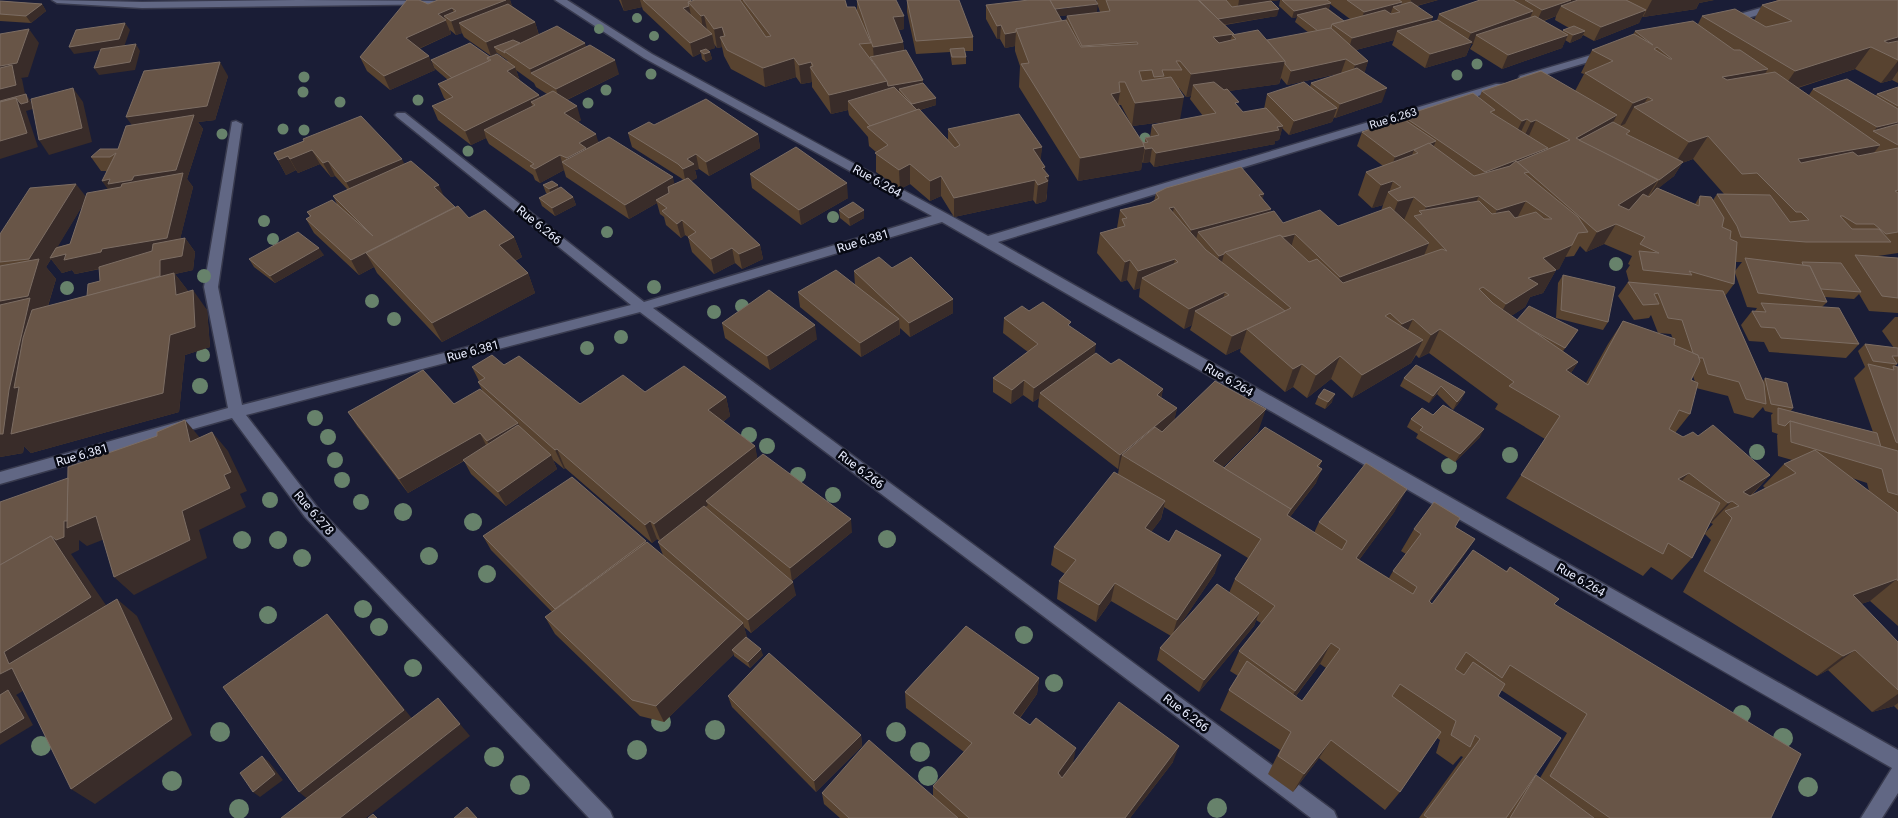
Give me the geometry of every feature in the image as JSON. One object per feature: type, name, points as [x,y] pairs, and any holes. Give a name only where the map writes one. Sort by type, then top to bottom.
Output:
[{"type":"street","points":[[57,0],[142,5],[465,0]]},
{"type":"street","name":"Rue 6.264","points":[[560,0],[648,56],[987,241],[1898,761]]},
{"type":"street","points":[[1714,24],[1800,0]]},
{"type":"street","name":"Rue 6.263","points":[[987,241],[1620,49]]},
{"type":"street","name":"Rue 6.266","points":[[401,115],[642,307],[1327,818]]},
{"type":"street","name":"Rue 6.278","points":[[236,124],[211,287],[236,412],[311,512],[603,818]]},
{"type":"street","name":"Rue 6.381","points":[[0,478],[236,412],[642,307],[944,217]]},
{"type":"street","points":[[1871,818],[1898,775]]},
{"type":"building","points":[[407,0],[419,0],[428,4],[438,0],[506,0],[451,21],[444,16],[456,11],[452,8],[438,14],[446,20],[406,38],[429,56],[384,76],[360,57]]},
{"type":"building","points":[[643,0],[690,0],[688,2],[689,6],[683,8],[712,34],[690,43]]},
{"type":"building","points":[[695,0],[740,0],[766,37],[771,36],[743,0],[845,0],[847,7],[855,7],[871,43],[859,44],[887,81],[829,95],[810,67],[813,66],[811,62],[799,65],[794,58],[763,68],[727,50],[720,37],[725,36],[722,27],[714,29],[704,15],[701,16],[688,2]]},
{"type":"building","points":[[857,0],[896,0],[904,16],[893,17],[903,42],[873,47]]},
{"type":"building","points":[[907,0],[959,0],[973,37],[916,41]]},
{"type":"building","points":[[1029,0],[1050,0],[1062,21],[1016,29],[1016,32],[1005,34],[1001,25],[997,26],[986,5]]},
{"type":"building","points":[[1050,0],[1095,0],[1098,4],[1055,9]]},
{"type":"building","points":[[1106,0],[1198,0],[1234,34],[1213,37],[1219,43],[1236,39],[1232,35],[1258,30],[1285,61],[1191,74],[1180,61],[1176,61],[1182,70],[1162,70],[1164,76],[1154,77],[1152,70],[1139,71],[1142,81],[1171,77],[1184,97],[1135,103],[1125,82],[1119,82],[1120,92],[1111,94],[1145,146],[1080,158],[1021,64],[1029,63],[1016,29],[1066,20],[1081,47],[1138,44],[1137,42],[1082,46],[1067,16],[1110,11]]},
{"type":"building","points":[[1199,0],[1226,0],[1232,7],[1271,1],[1279,9],[1218,19]]},
{"type":"building","points":[[1282,0],[1327,0],[1331,3],[1294,11]]},
{"type":"building","points":[[1347,0],[1399,0],[1402,2],[1364,12]]},
{"type":"building","points":[[1480,0],[1513,0],[1533,11],[1471,33],[1439,14]]},
{"type":"building","points":[[1525,0],[1571,0],[1542,10]]},
{"type":"building","points":[[1578,0],[1626,0],[1646,10],[1601,27],[1561,6]]},
{"type":"building","points":[[1781,0],[1898,0],[1898,37],[1884,41],[1888,43],[1898,41],[1898,60],[1871,47],[1795,71],[1702,16],[1735,9],[1766,27],[1792,21],[1762,5]]},
{"type":"building","points":[[0,1],[42,4],[26,16],[0,14]]},
{"type":"building","points":[[1411,2],[1433,17],[1352,38],[1332,24],[1385,10],[1391,14],[1400,12],[1393,7]]},
{"type":"building","points":[[508,4],[535,22],[486,42],[459,23]]},
{"type":"building","points":[[1326,8],[1344,21],[1332,24],[1331,28],[1318,31],[1297,15]]},
{"type":"building","points":[[1535,16],[1568,35],[1508,55],[1476,35]]},
{"type":"building","points":[[1438,20],[1472,42],[1430,54],[1397,31]]},
{"type":"building","points":[[1693,21],[1734,50],[1740,50],[1768,69],[1722,77],[1727,80],[1775,72],[1880,145],[1798,159],[1801,163],[1853,152],[1858,156],[1898,148],[1898,190],[1895,191],[1898,193],[1898,232],[1886,234],[1874,224],[1856,224],[1840,216],[1852,229],[1879,229],[1891,242],[1806,242],[1741,237],[1737,226],[1717,194],[1770,195],[1790,222],[1809,220],[1801,212],[1796,212],[1757,173],[1742,174],[1708,136],[1689,142],[1634,107],[1653,100],[1648,97],[1633,103],[1585,73],[1613,61],[1592,50],[1634,34],[1653,45],[1635,31]],"holes":[[[1657,47],[1672,59],[1670,59],[1654,49]]]},
{"type":"building","points":[[125,23],[119,39],[69,47],[76,30]]},
{"type":"building","points":[[557,26],[585,43],[530,69],[504,51]]},
{"type":"building","points":[[1574,26],[1585,31],[1573,35],[1563,30]]},
{"type":"building","points":[[1331,28],[1368,61],[1355,65],[1346,59],[1291,71],[1267,40]]},
{"type":"building","points":[[29,29],[17,63],[0,66],[0,34]]},
{"type":"building","points":[[513,40],[520,43],[504,51],[505,53],[494,47]]},
{"type":"building","points":[[470,43],[490,57],[487,58],[489,61],[452,78],[431,60]]},
{"type":"building","points":[[136,44],[130,62],[94,68],[101,49]]},
{"type":"building","points":[[590,45],[615,60],[556,89],[531,73]]},
{"type":"building","points":[[964,48],[966,57],[952,57],[950,49]]},
{"type":"building","points":[[706,49],[710,52],[704,54],[700,51]]},
{"type":"building","points":[[906,50],[923,80],[888,86],[887,81],[870,57]]},
{"type":"building","points":[[497,54],[515,67],[507,71],[539,95],[465,131],[432,106],[453,97],[438,84],[491,60],[487,58]]},
{"type":"building","points":[[220,62],[207,106],[126,117],[144,71]]},
{"type":"building","points":[[12,65],[16,85],[0,89],[0,68]]},
{"type":"building","points":[[1357,68],[1387,88],[1340,104],[1311,83]]},
{"type":"building","points":[[1541,71],[1617,115],[1576,138],[1658,180],[1618,205],[1629,210],[1643,194],[1649,197],[1657,188],[1699,206],[1700,196],[1711,197],[1724,218],[1722,227],[1731,231],[1730,239],[1737,242],[1734,284],[1689,271],[1692,275],[1643,270],[1639,251],[1659,253],[1640,244],[1645,237],[1616,224],[1597,232],[1517,162],[1570,140],[1536,120],[1531,122],[1527,119],[1522,121],[1482,91]]},
{"type":"building","points":[[1847,79],[1898,109],[1898,122],[1877,127],[1813,89]]},
{"type":"building","points":[[1214,82],[1224,90],[1227,89],[1239,102],[1235,103],[1243,112],[1266,108],[1283,126],[1277,127],[1279,130],[1156,153],[1152,148],[1145,149],[1143,143],[1148,142],[1145,138],[1159,135],[1152,125],[1216,113],[1193,85]]},
{"type":"building","points":[[1304,82],[1337,108],[1294,121],[1267,94]]},
{"type":"building","points":[[923,83],[936,98],[912,104],[899,89]]},
{"type":"building","points":[[894,87],[917,110],[870,126],[848,101]]},
{"type":"building","points":[[1898,87],[1898,106],[1877,94]]},
{"type":"building","points":[[73,88],[82,128],[39,140],[31,99]]},
{"type":"building","points":[[553,91],[577,106],[564,113],[596,134],[579,143],[586,148],[567,158],[560,155],[535,169],[530,166],[534,164],[484,130],[535,105],[531,102]]},
{"type":"building","points":[[1473,93],[1495,110],[1490,112],[1548,148],[1485,172],[1403,116]]},
{"type":"building","points":[[26,94],[28,102],[21,104],[16,98],[0,102],[0,101]]},
{"type":"building","points":[[16,98],[27,133],[0,141],[0,102]]},
{"type":"building","points":[[706,99],[758,134],[706,162],[696,154],[687,159],[694,164],[683,169],[628,133],[649,122],[654,125]]},
{"type":"building","points":[[919,109],[955,148],[960,145],[948,129],[1019,114],[1042,147],[1033,149],[1045,167],[1042,168],[1049,176],[1045,177],[1048,181],[1038,185],[1035,180],[954,198],[941,176],[930,181],[910,164],[899,170],[875,153],[888,145],[867,127]]},
{"type":"building","points":[[194,115],[176,170],[134,176],[132,180],[108,184],[110,179],[102,181],[116,153],[110,157],[91,157],[100,149],[118,149],[126,126]]},
{"type":"building","points":[[361,116],[402,159],[346,182],[328,161],[323,163],[312,150],[290,159],[288,156],[278,160],[274,153],[304,141],[303,139]]},
{"type":"building","points":[[1402,118],[1436,141],[1395,157],[1362,132]]},
{"type":"building","points":[[1613,122],[1630,131],[1626,134],[1683,162],[1659,180],[1579,140]]},
{"type":"building","points":[[1898,124],[1898,145],[1873,131]]},
{"type":"building","points":[[609,137],[673,177],[625,205],[562,162]]},
{"type":"building","points":[[1429,143],[1474,176],[1510,166],[1516,161],[1529,172],[1524,173],[1578,217],[1588,232],[1578,233],[1572,245],[1543,258],[1556,270],[1528,278],[1538,284],[1506,304],[1483,287],[1479,289],[1493,303],[1578,362],[1566,370],[1588,385],[1623,321],[1675,339],[1674,345],[1698,355],[1700,361],[1691,380],[1698,383],[1690,414],[1679,410],[1669,429],[1683,437],[1693,432],[1698,436],[1713,425],[1770,475],[1743,492],[1750,496],[1796,473],[1784,464],[1815,450],[1898,513],[1898,581],[1897,579],[1853,595],[1898,642],[1898,690],[1855,650],[1843,656],[1704,571],[1732,518],[1725,511],[1739,506],[1732,501],[1728,503],[1689,473],[1678,479],[1720,503],[1692,558],[1668,543],[1663,554],[1521,475],[1560,416],[1509,386],[1514,382],[1440,329],[1431,335],[1413,319],[1402,324],[1390,313],[1385,316],[1423,340],[1362,375],[1340,356],[1316,375],[1302,364],[1293,369],[1247,329],[1291,308],[1225,252],[1280,235],[1309,262],[1317,259],[1343,283],[1442,249],[1447,251],[1414,216],[1422,214],[1419,211],[1479,201],[1492,214],[1509,211],[1515,218],[1536,212],[1544,219],[1552,219],[1526,201],[1497,210],[1479,196],[1426,207],[1414,197],[1398,201],[1388,192],[1401,187],[1393,181],[1381,185],[1366,172],[1418,153],[1414,150]]},
{"type":"building","points":[[796,147],[847,183],[799,210],[750,174]]},
{"type":"building","points":[[411,161],[439,185],[434,187],[455,207],[351,260],[306,219],[311,216],[307,212],[332,200],[373,236],[333,196]]},
{"type":"building","points":[[1241,167],[1264,194],[1259,195],[1271,209],[1191,230],[1174,207],[1169,208],[1206,250],[1285,311],[1232,336],[1195,311],[1229,295],[1225,292],[1189,309],[1142,278],[1178,262],[1175,259],[1138,271],[1130,260],[1125,262],[1100,233],[1125,226],[1122,219],[1127,218],[1120,210],[1150,203],[1159,198],[1156,193],[1166,188]]},
{"type":"building","points":[[183,173],[167,238],[102,249],[101,252],[64,260],[66,254],[50,258],[56,248],[70,244],[87,193],[121,187],[122,184]]},
{"type":"building","points":[[688,178],[760,245],[739,254],[732,248],[711,259],[688,237],[696,232],[682,220],[677,224],[662,211],[667,208],[656,200],[669,193],[668,187]]},
{"type":"building","points":[[552,181],[558,185],[549,189],[543,185]]},
{"type":"building","points":[[76,184],[29,259],[0,262],[0,234],[30,188]]},
{"type":"building","points":[[561,187],[573,197],[552,208],[539,198]]},
{"type":"building","points":[[853,202],[864,210],[849,218],[839,210]]},
{"type":"building","points":[[458,206],[469,218],[485,210],[514,237],[499,245],[528,273],[432,323],[366,253]]},
{"type":"building","points":[[1390,207],[1429,243],[1340,277],[1295,234],[1283,237],[1280,235],[1225,252],[1219,256],[1198,232],[1274,211],[1283,223],[1320,210],[1338,226]]},
{"type":"building","points":[[298,232],[319,248],[270,276],[249,259]]},
{"type":"building","points":[[185,238],[182,256],[160,260],[160,276],[87,296],[88,284],[100,281],[99,267],[152,251],[153,244]]},
{"type":"building","points":[[1855,255],[1898,258],[1898,298],[1882,296]]},
{"type":"building","points":[[879,257],[892,268],[911,257],[953,299],[909,323],[854,271]]},
{"type":"building","points":[[1745,258],[1810,266],[1827,302],[1758,293]]},
{"type":"building","points":[[39,259],[28,296],[0,301],[0,266]]},
{"type":"building","points":[[1802,262],[1841,263],[1861,292],[1821,289],[1810,266],[1803,265]]},
{"type":"building","points":[[836,270],[899,319],[860,343],[798,292]]},
{"type":"building","points":[[174,273],[176,295],[193,290],[195,327],[170,335],[163,393],[11,434],[19,387],[14,388],[23,338],[32,310]]},
{"type":"building","points":[[1563,275],[1615,287],[1608,322],[1561,310]]},
{"type":"building","points":[[1628,282],[1723,291],[1764,384],[1766,404],[1746,399],[1739,382],[1708,374],[1703,358],[1699,358],[1698,355],[1693,353],[1682,320],[1668,318],[1658,293],[1654,294],[1659,304],[1643,305]]},
{"type":"building","points":[[769,290],[815,325],[767,356],[722,323]]},
{"type":"building","points":[[30,298],[9,390],[3,434],[0,434],[0,305]]},
{"type":"building","points":[[1043,302],[1071,322],[1068,325],[1096,344],[1034,388],[1024,380],[1012,390],[993,378],[1038,344],[1004,318],[1022,306],[1029,311]]},
{"type":"building","points":[[1761,303],[1839,308],[1859,344],[1781,338],[1775,328],[1761,327],[1752,311],[1766,312]]},
{"type":"building","points":[[1529,306],[1578,330],[1565,348],[1517,320]]},
{"type":"building","points":[[1865,344],[1898,348],[1898,356],[1892,356],[1897,364],[1873,361]]},
{"type":"building","points":[[1096,353],[1111,364],[1119,359],[1163,389],[1157,395],[1177,408],[1120,455],[1040,393]]},
{"type":"building","points":[[492,355],[504,365],[519,356],[580,404],[623,375],[645,392],[684,366],[726,397],[708,410],[755,446],[654,524],[650,521],[645,525],[557,449],[555,450],[478,382],[485,378],[472,367]]},
{"type":"building","points":[[1868,364],[1894,370],[1893,366],[1898,367],[1898,443],[1896,442]]},
{"type":"building","points":[[1416,365],[1465,392],[1457,402],[1441,386],[1433,396],[1404,378]]},
{"type":"building","points":[[423,370],[454,404],[480,389],[518,423],[487,441],[480,433],[399,479],[348,412]]},
{"type":"building","points":[[1765,378],[1787,383],[1793,408],[1771,404]]},
{"type":"building","points":[[1215,381],[1266,409],[1213,461],[1291,509],[1287,515],[1342,550],[1347,541],[1319,522],[1366,463],[1407,489],[1356,558],[1413,594],[1417,587],[1393,571],[1421,534],[1414,529],[1434,502],[1460,518],[1455,527],[1475,539],[1429,601],[1432,604],[1473,550],[1507,572],[1510,567],[1559,599],[1554,604],[1801,754],[1771,818],[1610,818],[1550,776],[1587,714],[1510,665],[1502,678],[1466,652],[1455,669],[1464,675],[1473,662],[1505,684],[1498,696],[1561,738],[1506,818],[1428,818],[1424,815],[1480,739],[1475,735],[1470,747],[1451,735],[1456,721],[1400,684],[1392,696],[1441,732],[1400,792],[1331,740],[1304,774],[1278,756],[1291,732],[1229,690],[1247,661],[1302,701],[1340,649],[1331,643],[1295,691],[1239,651],[1275,606],[1235,579],[1261,539],[1122,455],[1155,427],[1162,432]]},
{"type":"building","points":[[1324,389],[1335,394],[1328,402],[1318,397]]},
{"type":"building","points":[[1443,405],[1484,429],[1460,454],[1420,430],[1423,427],[1411,419],[1422,408],[1433,415]]},
{"type":"building","points":[[1778,408],[1877,433],[1881,447],[1790,421],[1785,426],[1778,424]]},
{"type":"building","points":[[185,420],[190,442],[212,432],[231,472],[224,475],[230,488],[182,511],[190,540],[114,577],[96,516],[67,528],[68,467],[157,436],[157,432]]},
{"type":"building","points":[[1790,421],[1898,451],[1898,495],[1888,492],[1882,469],[1791,442]]},
{"type":"building","points":[[518,425],[551,455],[498,492],[463,460]]},
{"type":"building","points":[[1265,427],[1322,461],[1317,466],[1322,469],[1291,509],[1224,468]]},
{"type":"building","points":[[763,454],[851,519],[790,568],[706,501]]},
{"type":"building","points":[[1114,472],[1165,501],[1145,528],[1169,542],[1176,530],[1221,555],[1177,620],[1115,583],[1099,605],[1059,581],[1076,560],[1054,547]]},
{"type":"building","points":[[572,477],[646,541],[555,609],[483,536]]},
{"type":"building","points":[[68,478],[67,521],[64,521],[64,537],[56,540],[51,536],[0,565],[0,502]]},
{"type":"building","points":[[704,506],[793,582],[748,620],[658,542]]},
{"type":"building","points":[[51,536],[91,597],[4,652],[9,664],[117,599],[172,719],[71,789],[12,668],[0,674],[0,565]]},
{"type":"building","points":[[647,542],[743,623],[656,706],[632,700],[545,617]]},
{"type":"building","points":[[1217,584],[1259,613],[1204,680],[1160,648]]},
{"type":"building","points":[[327,614],[404,710],[299,792],[223,687]]},
{"type":"building","points":[[966,626],[1039,678],[1013,713],[1030,725],[1036,718],[1076,748],[1058,773],[1062,778],[1119,702],[1179,746],[1125,818],[969,818],[933,786],[972,743],[905,692]]},
{"type":"building","points":[[746,637],[761,649],[748,662],[732,650]]},
{"type":"building","points":[[769,653],[861,735],[814,781],[728,696]]},
{"type":"building","points":[[8,690],[24,718],[0,733],[0,695]]},
{"type":"building","points":[[438,698],[460,724],[340,818],[281,818]]},
{"type":"building","points":[[869,740],[958,818],[849,818],[822,793]]},
{"type":"building","points":[[262,756],[275,774],[253,792],[240,773]]},
{"type":"building","points":[[1536,775],[1594,818],[1510,818]]},
{"type":"building","points":[[467,807],[477,818],[454,818]]},
{"type":"building","points":[[373,814],[377,818],[368,818]]}]
